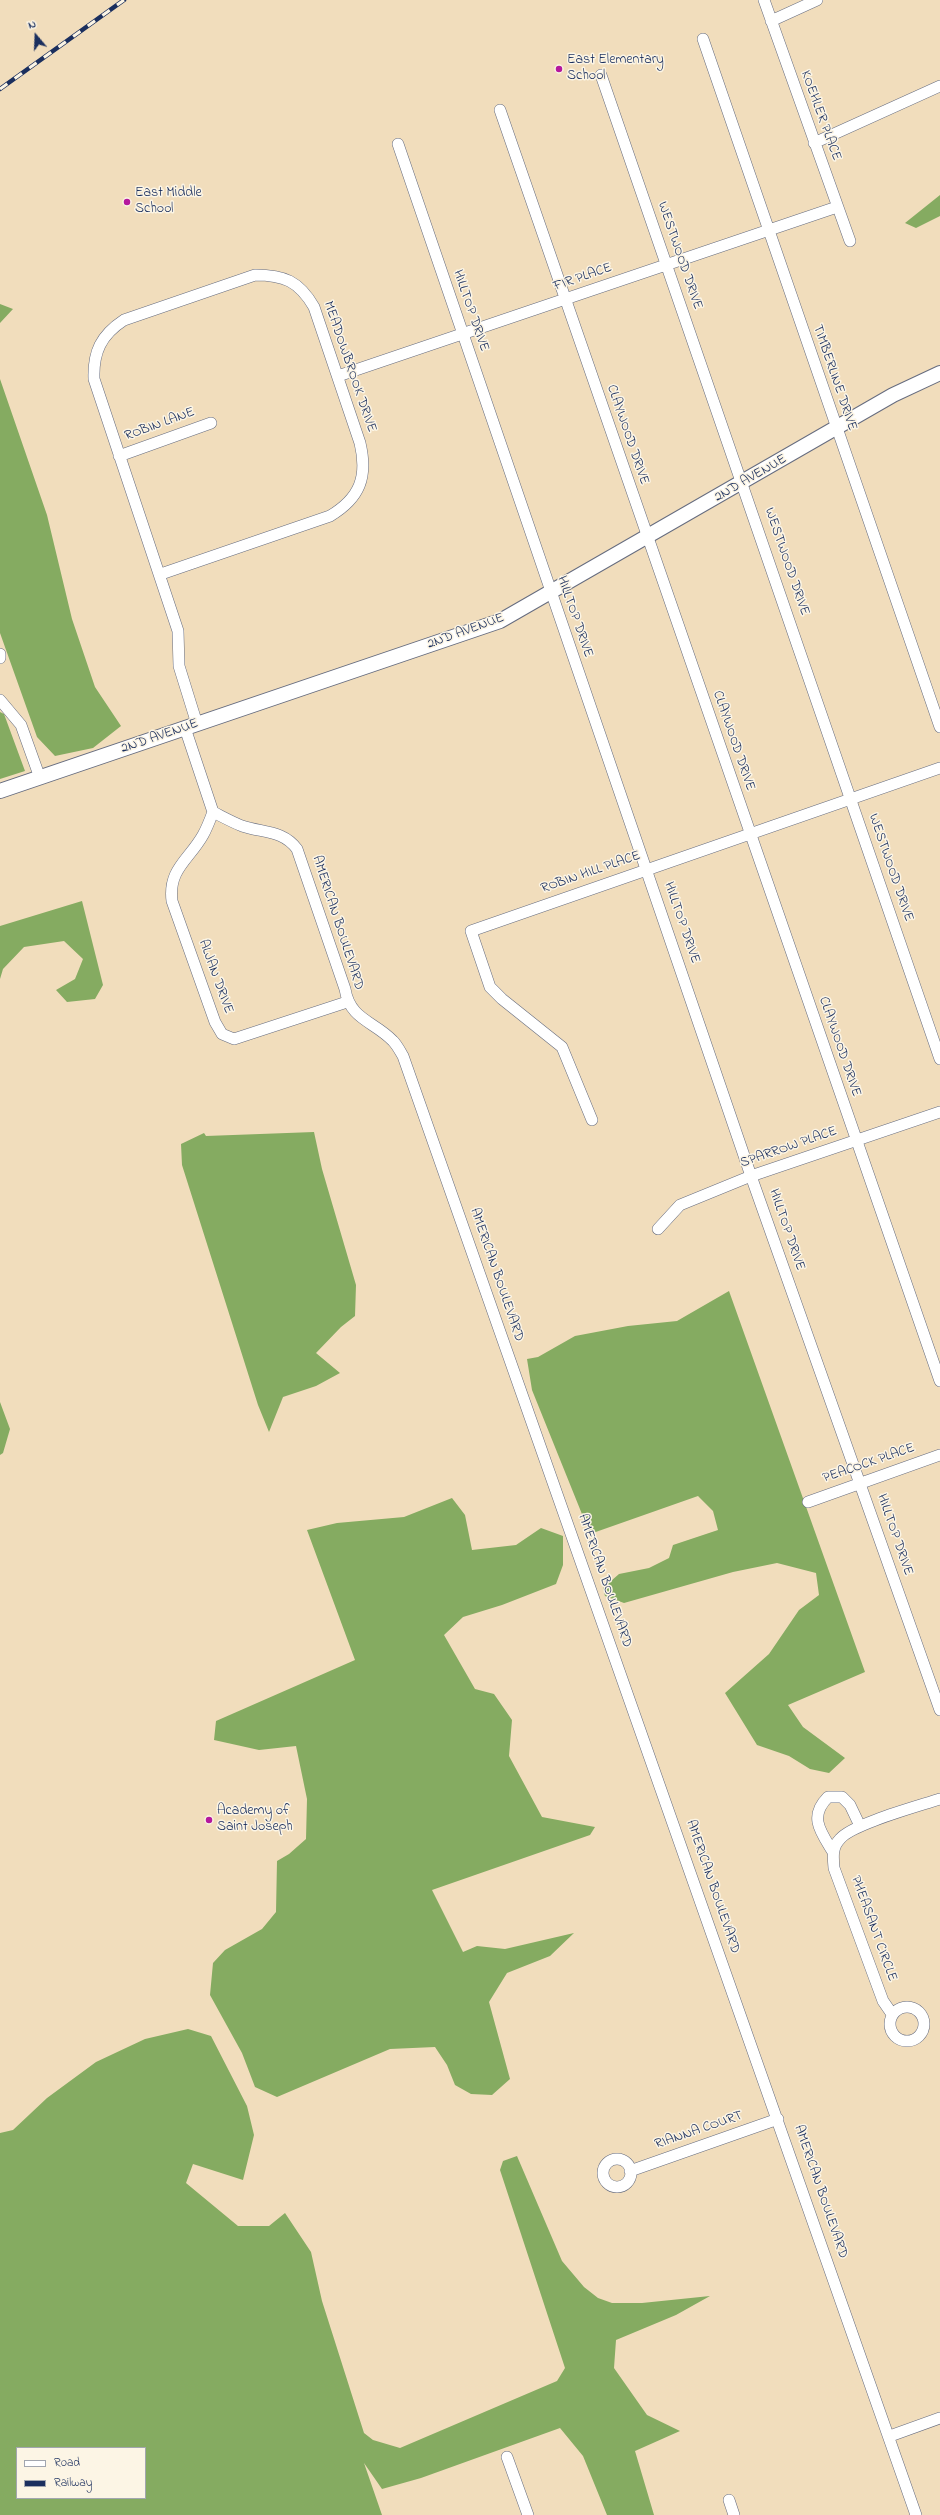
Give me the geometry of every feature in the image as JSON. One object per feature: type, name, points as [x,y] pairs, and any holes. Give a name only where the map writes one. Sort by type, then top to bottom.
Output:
[{"type":"street","name":"KOEHLER PLACE","points":[[764,0],[850,241]]},
{"type":"street","points":[[771,21],[817,0]]},
{"type":"street","name":"TIMBERLINE DRIVE","points":[[703,39],[836,430],[940,727]]},
{"type":"street","name":"WESTWOOD DRIVE","points":[[601,75],[940,1059]]},
{"type":"street","points":[[814,143],[940,86]]},
{"type":"street","name":"CLAYWOOD DRIVE","points":[[500,110],[749,833],[940,1381]]},
{"type":"street","name":"HILLTOP DRIVE","points":[[398,144],[550,593],[751,1176],[940,1710]]},
{"type":"street","name":"FIR PLACE","points":[[338,376],[837,207]]},
{"type":"street","name":"MEADOWBROOK DRIVE","points":[[161,574],[330,516],[346,506],[358,490],[363,473],[363,457],[338,376],[314,307],[306,292],[291,281],[275,275],[255,275],[124,320],[111,329],[100,343],[94,361],[94,379],[119,456],[161,574],[178,631],[179,666],[191,726]]},
{"type":"street","name":"2ND AVENUE","points":[[0,791],[500,621],[836,430],[893,395],[940,373]]},
{"type":"street","name":"ROBIN LANE","points":[[119,456],[211,423]]},
{"type":"street","points":[[0,700],[21,725],[40,778]]},
{"type":"street","points":[[191,726],[214,812]]},
{"type":"street","name":"ROBIN HILL PLACE","points":[[592,1120],[562,1047],[502,999],[490,986],[471,931],[749,833],[940,768]]},
{"type":"street","name":"ALJAN DRIVE","points":[[214,812],[203,836],[175,873],[170,887],[172,901],[215,1022],[222,1034],[234,1039],[347,1002]]},
{"type":"street","name":"AMERICAN BOULEVARD","points":[[214,812],[242,826],[279,834],[291,840],[297,849],[345,989],[347,1002],[365,1023],[394,1042],[403,1056],[890,2436],[916,2515]]},
{"type":"street","name":"SPARROW PLACE","points":[[658,1229],[680,1205],[751,1176],[940,1112]]},
{"type":"street","name":"PEACOCK PLACE","points":[[808,1502],[940,1455]]},
{"type":"street","name":"PHEASANT CIRCLE","points":[[860,1826],[850,1805],[842,1797],[828,1797],[819,1806],[817,1814],[822,1833],[833,1852],[834,1868],[883,2001],[892,2014]]},
{"type":"street","points":[[833,1852],[840,1838],[860,1826],[940,1799]]},
{"type":"street","name":"RIANNA COURT","points":[[630,2171],[778,2119]]},
{"type":"street","points":[[890,2436],[940,2418]]},
{"type":"street","points":[[507,2457],[527,2515]]},
{"type":"street","points":[[729,2500],[734,2515]]},
{"type":"green space","points":[[940,195],[940,216],[916,228],[905,223]]},
{"type":"green space","points":[[0,304],[13,309],[0,323]]},
{"type":"green space","points":[[0,379],[47,515],[72,619],[95,687],[121,726],[93,748],[55,756],[37,737],[0,633]]},
{"type":"green space","points":[[0,712],[4,714],[25,771],[0,779]]},
{"type":"green space","points":[[82,901],[103,985],[95,999],[67,1002],[56,990],[75,979],[83,959],[64,941],[24,947],[3,969],[0,979],[0,926]]},
{"type":"green space","points":[[314,1132],[322,1169],[356,1285],[355,1316],[341,1327],[316,1353],[340,1373],[316,1386],[283,1397],[269,1432],[258,1405],[182,1165],[181,1144],[204,1133],[206,1136]]},
{"type":"green space","points":[[729,1291],[865,1672],[788,1705],[803,1727],[845,1758],[829,1773],[810,1769],[789,1756],[757,1745],[725,1693],[769,1654],[799,1610],[819,1595],[816,1573],[777,1563],[733,1572],[624,1603],[605,1596],[603,1588],[619,1574],[649,1568],[669,1558],[673,1545],[718,1530],[713,1511],[698,1496],[590,1534],[532,1390],[527,1359],[538,1357],[575,1336],[628,1326],[677,1321]]},
{"type":"green space","points":[[0,1402],[10,1429],[3,1453],[0,1455]]},
{"type":"green space","points":[[452,1498],[465,1515],[472,1550],[516,1545],[541,1528],[563,1536],[563,1565],[556,1584],[502,1605],[463,1617],[444,1635],[475,1689],[494,1694],[512,1720],[509,1756],[542,1817],[595,1827],[590,1835],[432,1890],[463,1952],[477,1946],[505,1949],[574,1933],[550,1956],[507,1973],[489,2002],[510,2079],[492,2095],[471,2094],[455,2085],[447,2065],[435,2047],[390,2049],[277,2097],[255,2087],[242,2053],[210,1995],[213,1963],[225,1950],[262,1929],[276,1912],[277,1861],[289,1854],[306,1839],[307,1799],[296,1746],[259,1750],[214,1740],[216,1721],[355,1660],[307,1530],[337,1523],[404,1517]]},
{"type":"green space","points":[[188,2029],[211,2036],[247,2106],[254,2135],[243,2180],[193,2164],[186,2183],[238,2226],[269,2226],[285,2213],[311,2252],[322,2301],[364,2433],[373,2440],[400,2448],[557,2381],[565,2368],[500,2170],[503,2161],[517,2156],[562,2261],[584,2287],[598,2298],[612,2303],[642,2303],[710,2296],[676,2315],[616,2340],[614,2368],[647,2415],[680,2431],[635,2451],[654,2515],[607,2515],[583,2456],[560,2428],[421,2478],[382,2489],[364,2463],[382,2515],[0,2515],[0,2133],[13,2130],[47,2098],[96,2062],[145,2039]]},
{"type":"railway","points":[[0,89],[124,0]]},
{"type":"place","name":"East Elementary School","points":[[559,69]]},
{"type":"place","name":"East Middle School","points":[[127,202]]},
{"type":"place","name":"Academy of Saint Joseph","points":[[209,1820]]}]
